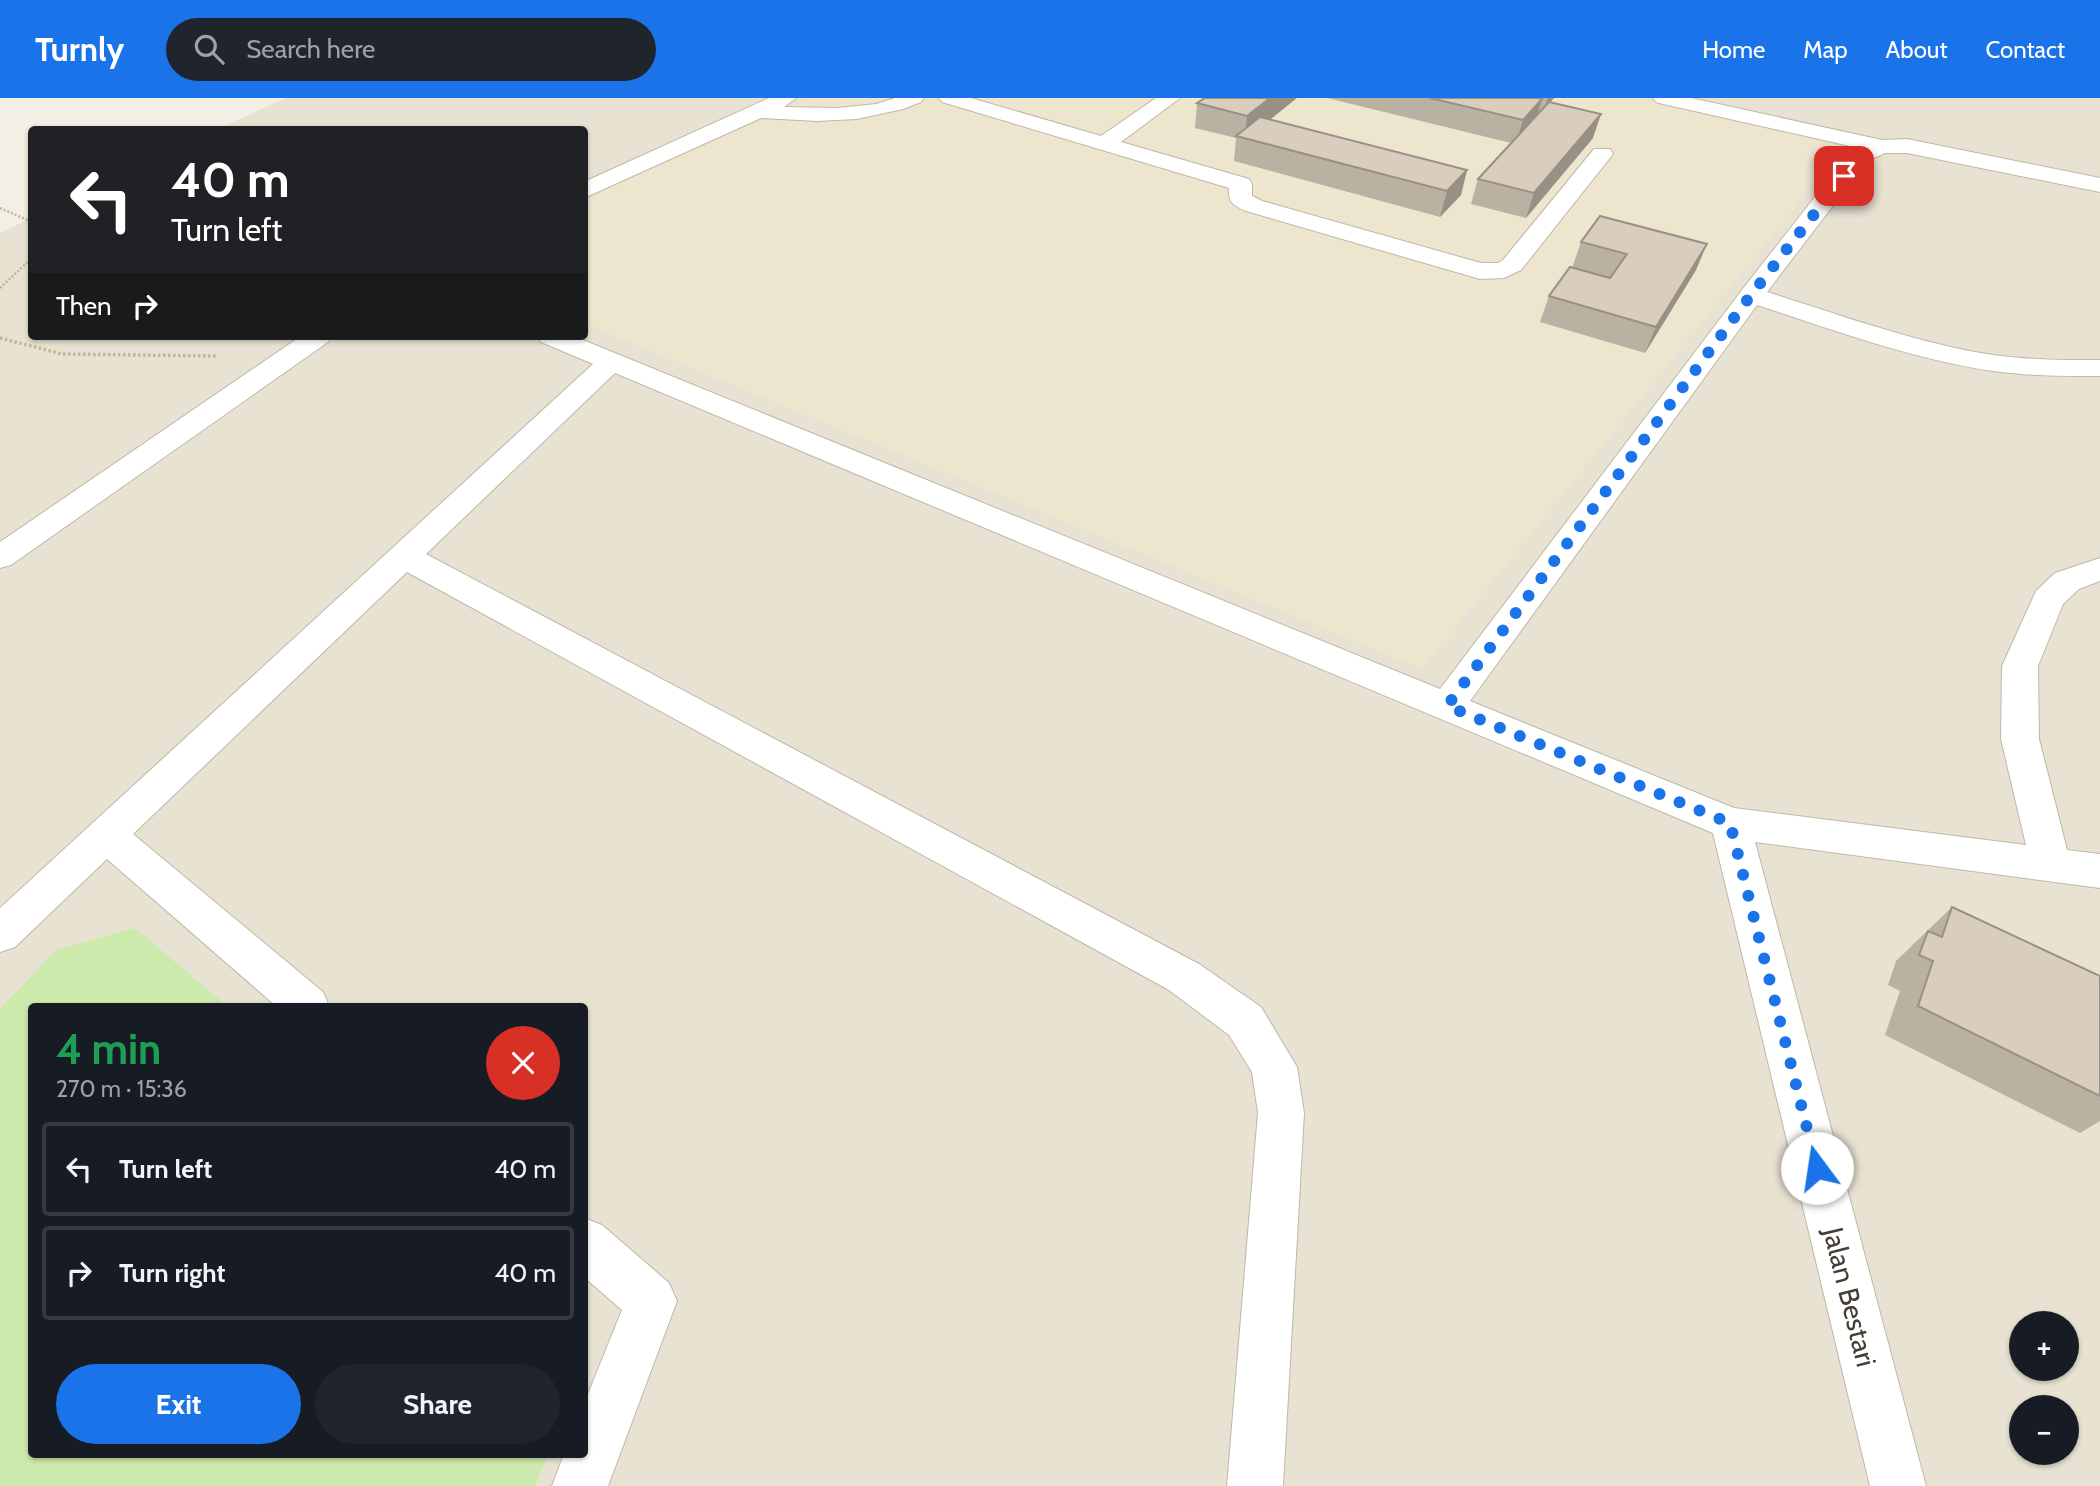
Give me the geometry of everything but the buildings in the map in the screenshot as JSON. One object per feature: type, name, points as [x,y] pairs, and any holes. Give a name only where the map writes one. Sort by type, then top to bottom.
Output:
[{"type":"street","points":[[588,189],[786,98]]},
{"type":"street","points":[[757,111],[822,114],[869,112],[892,108],[915,98]]},
{"type":"street","points":[[949,98],[1241,184],[1240,199],[1254,206],[1460,266],[1493,271],[1504,270],[1512,265],[1602,154]]},
{"type":"street","points":[[1103,144],[1170,98]]},
{"type":"street","points":[[1663,98],[1882,147],[1908,146],[2100,186]]},
{"type":"street","points":[[1447,706],[1751,295],[1859,156],[1882,147]]},
{"type":"street","points":[[1751,295],[1938,352],[2016,366],[2100,369]]},
{"type":"street","points":[[0,556],[313,340]]},
{"type":"street","points":[[559,340],[1730,823],[2100,871]]},
{"type":"street","points":[[0,934],[611,362]]},
{"type":"street","points":[[404,556],[1184,977],[1245,1021],[1273,1067],[1281,1113],[1255,1486]]},
{"type":"street","points":[[2051,865],[2020,739],[2020,666],[2048,599],[2067,581],[2100,569]]},
{"type":"street","name":"Jalan Bestari","points":[[1730,823],[1898,1486]]},
{"type":"street","points":[[106,835],[303,1003]]},
{"type":"street","points":[[580,1486],[651,1301],[588,1246]]},
{"type":"path","points":[[0,208],[28,220]]},
{"type":"path","points":[[0,288],[28,262]]},
{"type":"path","points":[[0,338],[35,349],[74,355],[292,355]]},
{"type":"shaded area","points":[[285,98],[2100,98],[2100,1486],[0,1486],[0,233],[28,219],[28,340],[588,340],[588,126],[224,126]]},
{"type":"shaded area","points":[[808,98],[1644,98],[1847,143],[1422,669],[588,325],[588,195]]},
{"type":"green space","points":[[135,928],[223,1003],[28,1003],[28,1458],[546,1458],[535,1486],[0,1486],[0,1009],[56,950]]},
{"type":"route","points":[[1817,1168],[1730,823],[1447,706],[1751,295],[1844,176]]}]
